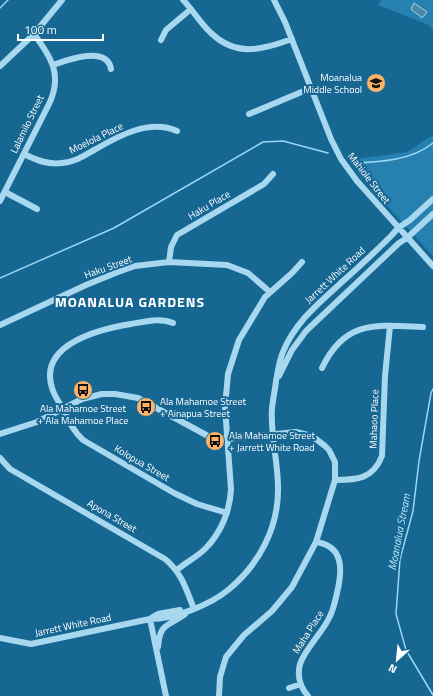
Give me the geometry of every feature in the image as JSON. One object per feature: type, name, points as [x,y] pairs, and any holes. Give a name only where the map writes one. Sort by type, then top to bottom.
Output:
[{"type":"street","points":[[0,66],[34,34],[62,0]]},
{"type":"street","points":[[182,0],[192,9],[210,33],[233,47],[260,49],[292,39]]},
{"type":"street","name":"Mahiole Street","points":[[274,0],[292,39],[331,139],[346,167],[398,228],[433,266]]},
{"type":"street","points":[[161,40],[166,30],[192,9]]},
{"type":"street","name":"Lalamilo Street","points":[[0,201],[53,94],[55,77],[53,65],[49,54],[34,34]]},
{"type":"street","points":[[53,65],[82,56],[91,56],[106,59],[110,62],[111,69]]},
{"type":"street","points":[[249,114],[311,88]]},
{"type":"street","name":"Moelola Place","points":[[24,154],[44,162],[62,163],[80,158],[111,140],[132,132],[159,126],[177,131]]},
{"type":"street","name":"Haku Place","points":[[169,262],[171,247],[177,235],[264,184],[272,174]]},
{"type":"street","points":[[5,192],[37,209]]},
{"type":"street","name":"Jarrett White Road","points":[[0,638],[31,644],[150,619],[158,614],[193,609],[216,598],[238,581],[254,563],[266,542],[274,519],[278,487],[272,409],[278,367],[282,354],[296,327],[311,310],[398,228],[416,215],[433,199]]},
{"type":"street","name":"Jarrett White Road","points":[[276,383],[292,350],[306,331],[399,242],[407,238],[433,214]]},
{"type":"street","name":"Haku Street","points":[[0,325],[118,272],[135,266],[169,262],[227,265],[248,273],[270,292]]},
{"type":"street","points":[[177,570],[205,549],[219,532],[227,513],[231,489],[226,407],[228,374],[239,340],[259,306],[270,292],[302,262]]},
{"type":"street","name":"Kolopua Street","points":[[173,323],[159,320],[106,329],[87,335],[66,347],[56,358],[52,367],[50,377],[53,392],[74,431],[83,440],[174,493],[197,504],[227,513]]},
{"type":"street","points":[[322,368],[336,346],[352,333],[372,326],[423,327]]},
{"type":"street","name":"Mahaoo Place","points":[[335,480],[353,480],[368,475],[375,468],[382,456],[385,376],[390,326]]},
{"type":"street","points":[[0,434],[27,426],[82,399],[95,395],[123,394],[146,402],[204,434],[227,439],[296,432],[317,438],[325,446],[332,456],[336,468],[335,480],[316,542],[292,587],[272,611],[244,635],[226,658],[220,677],[219,696]]},
{"type":"street","name":"Apona Street","points":[[0,458],[10,469],[160,556],[177,570],[184,583],[193,609]]},
{"type":"street","name":"Maha Place","points":[[308,696],[301,684],[299,675],[301,661],[329,619],[333,610],[341,578],[341,568],[336,554],[326,545],[316,542]]},
{"type":"street","points":[[158,655],[158,641],[162,630],[166,625],[193,609]]},
{"type":"street","points":[[150,619],[166,696]]},
{"type":"street","points":[[289,688],[301,684]]},
{"type":"shaded area","points":[[381,0],[433,0],[433,30],[429,25],[378,5]]},
{"type":"shaded area","points":[[414,3],[427,12],[422,18],[411,9]]},
{"type":"shaded area","points":[[433,135],[433,256],[360,176],[350,160],[407,152]]},
{"type":"waterway","points":[[0,8],[8,0]]},
{"type":"waterway","points":[[0,278],[114,228],[263,142],[283,141],[328,153]]},
{"type":"waterway","points":[[355,163],[386,161],[406,157],[425,149],[433,143]]},
{"type":"waterway","name":"Moanalua Stream","points":[[433,389],[419,461],[413,511],[400,559],[396,614],[406,650],[433,695]]},
{"type":"place","name":"Moanalua Middle School","points":[[376,83]]},
{"type":"place","name":"Ala Mahamoe Street + Ala Mahamoe Place","points":[[83,390]]},
{"type":"place","name":"Ala Mahamoe Street + Ainapua Street","points":[[146,407]]},
{"type":"place","name":"Ala Mahamoe Street + Jarrett White Road","points":[[215,441]]},
{"type":"district","name":"MOANALUA GARDENS","points":[[130,301]]}]
